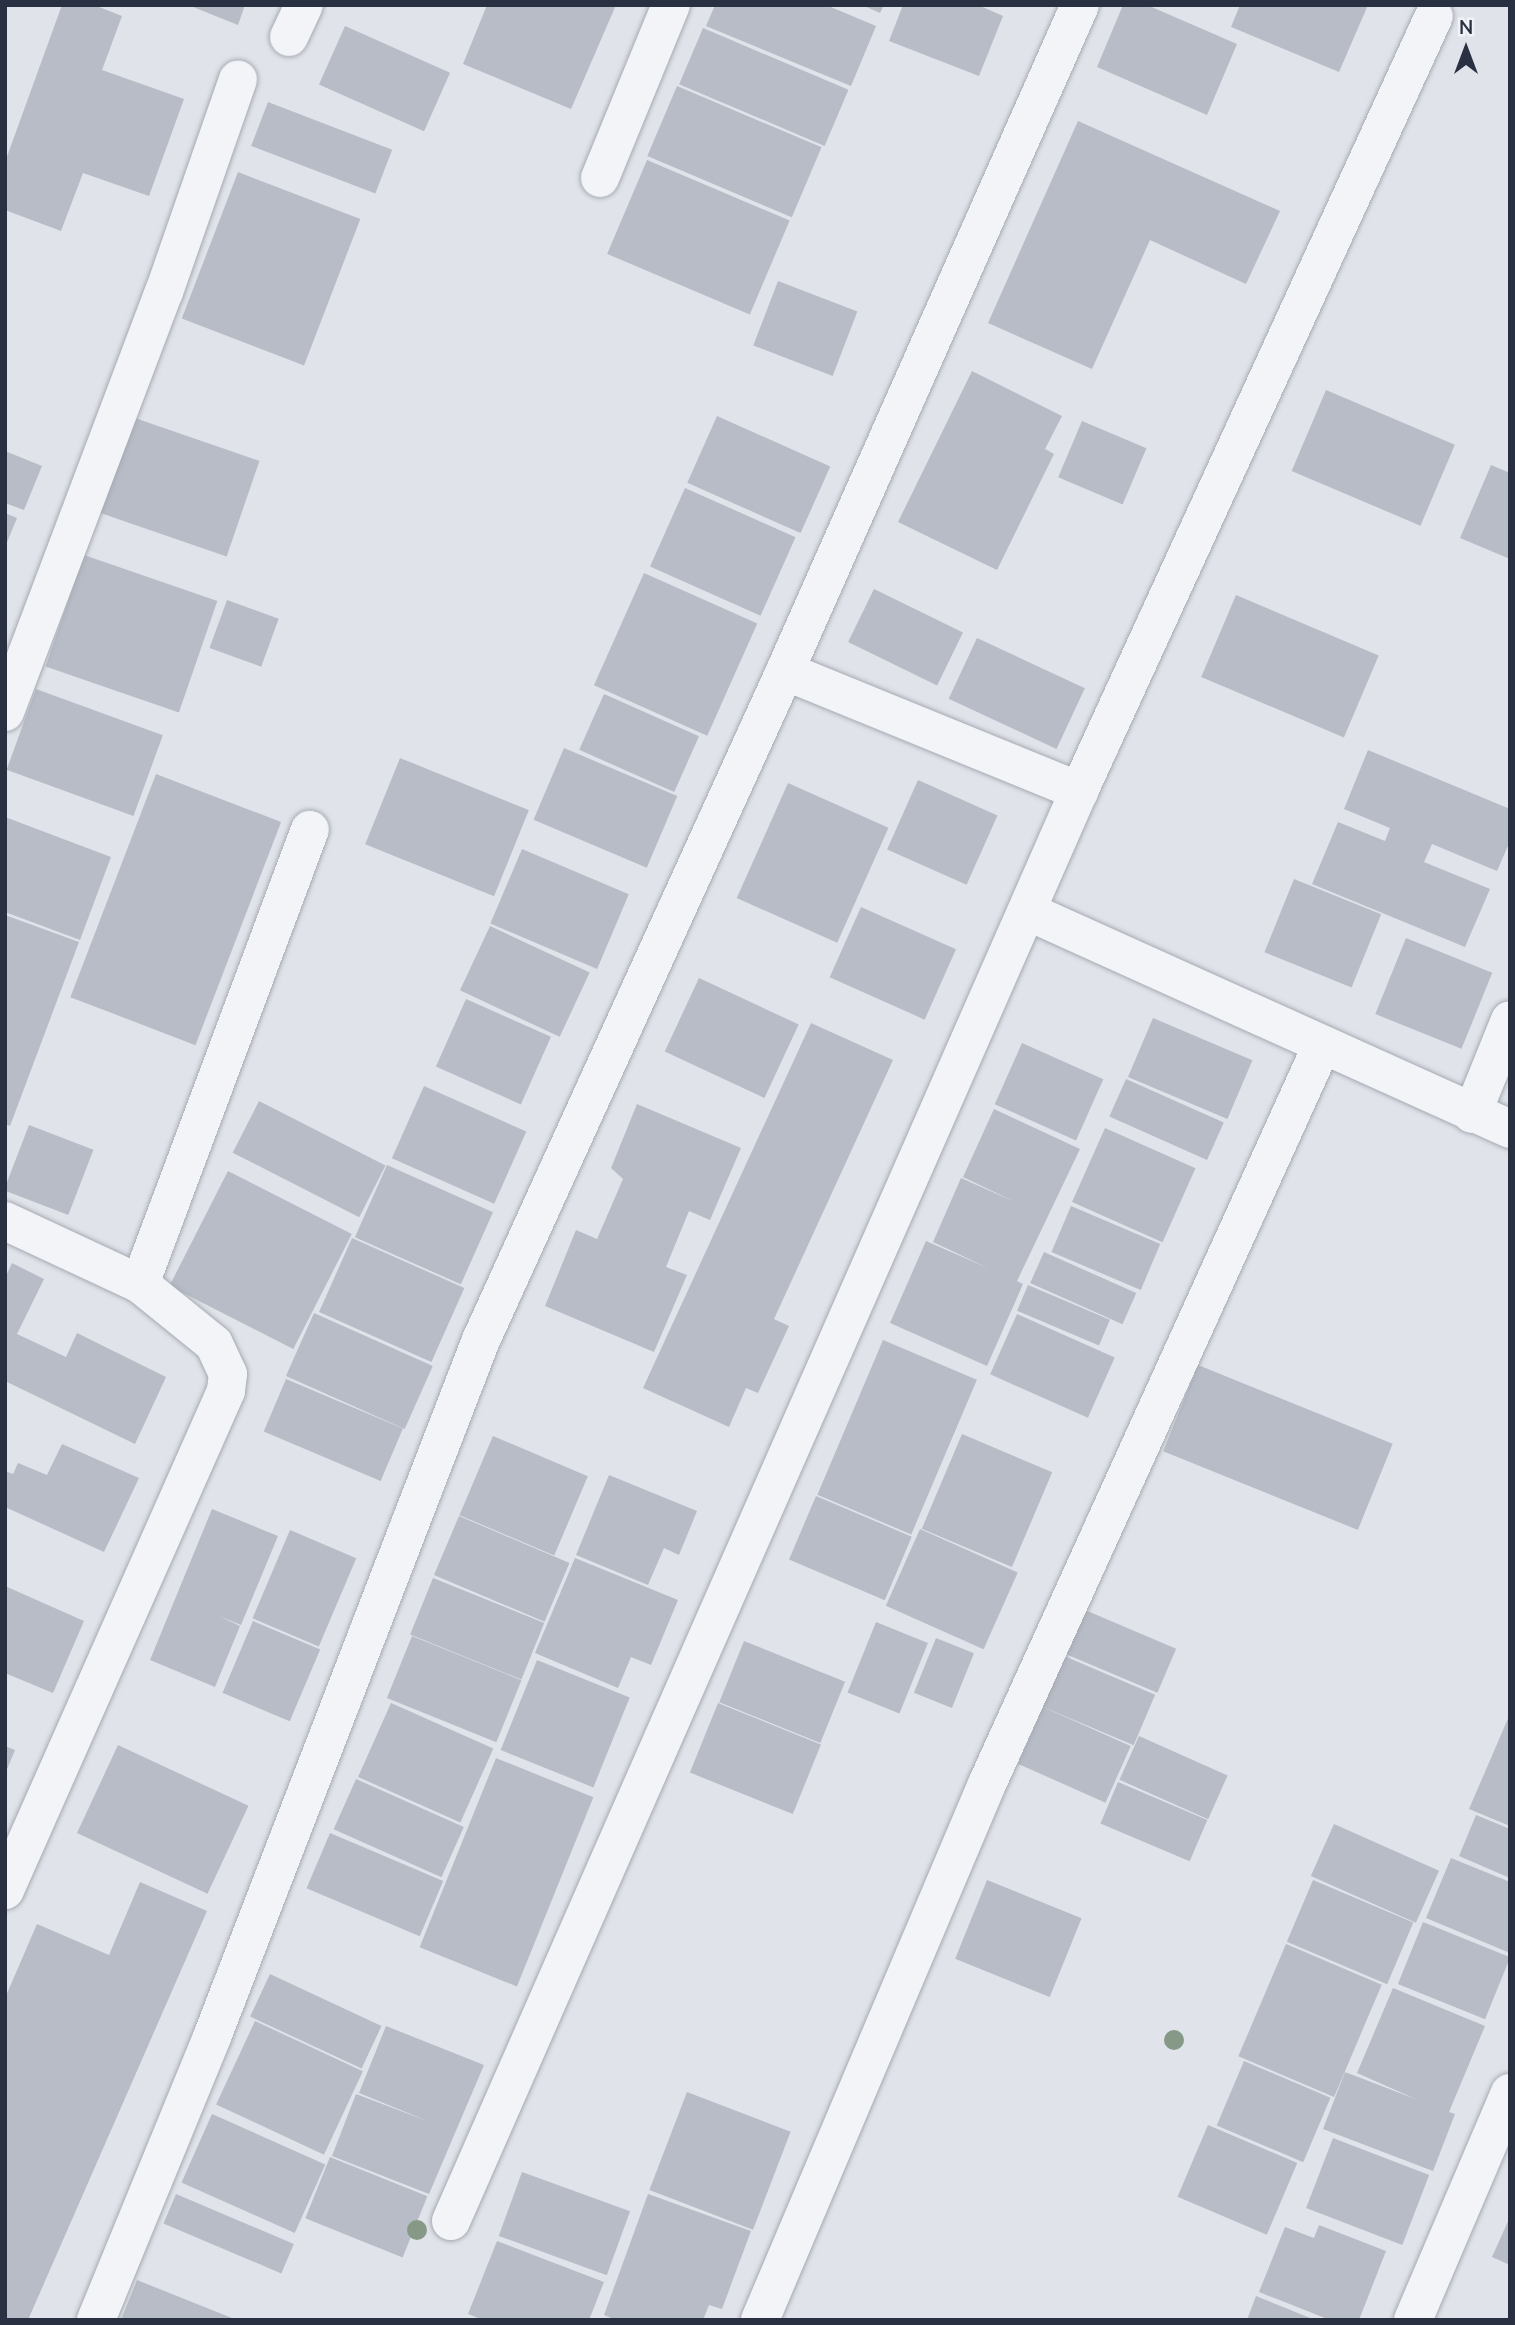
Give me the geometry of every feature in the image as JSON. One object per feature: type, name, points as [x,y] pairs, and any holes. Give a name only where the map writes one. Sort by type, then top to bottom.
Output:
[{"type":"street","points":[[600,178],[671,5]]},
{"type":"street","points":[[96,2320],[212,2037],[481,1340],[785,671],[1080,5]]},
{"type":"street","points":[[451,2221],[1079,791],[1434,16]]},
{"type":"street","points":[[5,712],[164,292],[238,80]]},
{"type":"street","points":[[785,671],[1079,791]]},
{"type":"street","points":[[140,1284],[310,830]]},
{"type":"street","points":[[1027,911],[1510,1129]]},
{"type":"street","points":[[1472,1114],[1510,1020]]},
{"type":"street","points":[[760,2320],[987,1784],[1322,1045]]},
{"type":"street","points":[[5,1221],[140,1284],[214,1344],[228,1374],[226,1391],[5,1890]]},
{"type":"street","points":[[1413,2320],[1510,2093]]},
{"type":"building","points":[[62,5],[94,5],[122,16],[102,70],[184,99],[149,196],[83,173],[61,231],[5,210],[5,162]]},
{"type":"building","points":[[188,5],[245,5],[238,25]]},
{"type":"building","points":[[487,5],[616,5],[571,109],[463,64]]},
{"type":"building","points":[[715,5],[826,5],[876,26],[851,86],[706,26]]},
{"type":"building","points":[[862,5],[884,5],[880,13]]},
{"type":"building","points":[[903,5],[978,5],[1003,16],[979,76],[889,41]]},
{"type":"building","points":[[1123,5],[1147,5],[1237,44],[1207,115],[1097,67]]},
{"type":"building","points":[[1240,5],[1368,5],[1339,72],[1231,27]]},
{"type":"building","points":[[345,26],[450,73],[424,131],[319,84]]},
{"type":"building","points":[[703,28],[848,90],[825,146],[679,84]]},
{"type":"building","points":[[677,86],[822,147],[792,217],[647,156]]},
{"type":"building","points":[[268,102],[392,150],[375,194],[251,146]]},
{"type":"building","points":[[1078,121],[1280,211],[1246,284],[1150,240],[1092,369],[988,323]]},
{"type":"building","points":[[647,160],[790,221],[750,314],[607,254]]},
{"type":"building","points":[[238,172],[360,219],[304,366],[182,319]]},
{"type":"building","points":[[778,281],[857,311],[833,376],[753,345]]},
{"type":"building","points":[[972,371],[1062,416],[1045,449],[1054,454],[997,570],[898,522]]},
{"type":"building","points":[[1326,390],[1455,445],[1420,526],[1292,471]]},
{"type":"building","points":[[129,416],[259,461],[227,556],[96,511]]},
{"type":"building","points":[[717,416],[830,466],[801,533],[687,483]]},
{"type":"building","points":[[1082,421],[1146,448],[1123,505],[1058,477]]},
{"type":"building","points":[[5,451],[42,466],[24,510],[5,503]]},
{"type":"building","points":[[1491,465],[1510,473],[1510,559],[1460,538]]},
{"type":"building","points":[[685,488],[796,537],[761,616],[650,567]]},
{"type":"building","points":[[5,513],[17,518],[5,547]]},
{"type":"building","points":[[84,555],[217,601],[179,712],[46,667]]},
{"type":"building","points":[[644,573],[757,623],[707,736],[594,685]]},
{"type":"building","points":[[874,589],[963,632],[937,685],[848,642]]},
{"type":"building","points":[[1236,595],[1379,656],[1344,737],[1201,677]]},
{"type":"building","points":[[227,600],[279,619],[261,667],[210,648]]},
{"type":"building","points":[[977,638],[1085,688],[1057,749],[949,699]]},
{"type":"building","points":[[36,689],[163,735],[133,816],[7,770]]},
{"type":"building","points":[[604,694],[699,736],[674,792],[579,750]]},
{"type":"building","points":[[564,748],[677,796],[647,868],[534,820]]},
{"type":"building","points":[[1368,750],[1510,809],[1510,841],[1497,871],[1432,844],[1424,862],[1490,889],[1465,947],[1312,884],[1338,822],[1385,841],[1390,828],[1344,809]]},
{"type":"building","points":[[400,758],[529,810],[494,896],[365,844]]},
{"type":"building","points":[[156,774],[281,822],[195,1045],[70,997]]},
{"type":"building","points":[[918,780],[997,815],[967,885],[887,849]]},
{"type":"building","points":[[788,783],[888,828],[837,943],[737,898]]},
{"type":"building","points":[[5,817],[111,857],[80,940],[5,912]]},
{"type":"building","points":[[522,849],[629,894],[597,969],[490,924]]},
{"type":"building","points":[[1294,879],[1381,914],[1352,987],[1264,952]]},
{"type":"building","points":[[861,907],[956,949],[925,1020],[830,977]]},
{"type":"building","points":[[5,915],[79,942],[10,1126],[5,1124]]},
{"type":"building","points":[[490,926],[590,972],[560,1037],[460,990]]},
{"type":"building","points":[[1406,938],[1492,973],[1462,1049],[1375,1014]]},
{"type":"building","points":[[699,978],[799,1024],[764,1098],[665,1051]]},
{"type":"building","points":[[466,999],[551,1037],[521,1104],[436,1067]]},
{"type":"building","points":[[1153,1018],[1252,1060],[1227,1119],[1128,1077]]},
{"type":"building","points":[[811,1023],[893,1060],[774,1319],[789,1326],[758,1393],[746,1388],[729,1427],[643,1388]]},
{"type":"building","points":[[1022,1043],[1103,1079],[1076,1140],[995,1104]]},
{"type":"building","points":[[1126,1079],[1224,1123],[1207,1160],[1109,1116]]},
{"type":"building","points":[[424,1086],[526,1132],[494,1204],[392,1158]]},
{"type":"building","points":[[259,1101],[386,1165],[359,1217],[233,1153]]},
{"type":"building","points":[[637,1104],[741,1148],[710,1220],[689,1211],[666,1267],[687,1275],[654,1352],[545,1306],[576,1230],[597,1239],[623,1179],[611,1168]]},
{"type":"building","points":[[994,1109],[1080,1149],[1017,1281],[1023,1284],[987,1366],[890,1323],[926,1241],[990,1269],[933,1242],[961,1178],[1015,1202],[963,1177]]},
{"type":"building","points":[[29,1125],[93,1150],[68,1215],[5,1191]]},
{"type":"building","points":[[1105,1128],[1195,1168],[1162,1242],[1072,1202]]},
{"type":"building","points":[[387,1165],[493,1212],[461,1284],[355,1237]]},
{"type":"building","points":[[228,1171],[352,1234],[293,1349],[169,1286]]},
{"type":"building","points":[[1071,1206],[1160,1244],[1141,1290],[1051,1252]]},
{"type":"building","points":[[352,1238],[464,1288],[431,1362],[319,1312]]},
{"type":"building","points":[[1044,1252],[1136,1293],[1122,1324],[1030,1283]]},
{"type":"building","points":[[12,1263],[44,1279],[17,1334],[66,1357],[77,1333],[166,1377],[135,1444],[5,1381],[5,1278]]},
{"type":"building","points":[[1028,1285],[1110,1320],[1099,1346],[1017,1311]]},
{"type":"building","points":[[314,1313],[433,1366],[405,1429],[286,1376]]},
{"type":"building","points":[[1017,1314],[1115,1358],[1088,1418],[990,1374]]},
{"type":"building","points":[[883,1340],[977,1380],[911,1534],[817,1495]]},
{"type":"building","points":[[1198,1365],[1393,1444],[1358,1530],[1163,1451]]},
{"type":"building","points":[[286,1379],[403,1429],[381,1481],[264,1431]]},
{"type":"building","points":[[962,1434],[1052,1472],[1012,1567],[922,1529]]},
{"type":"building","points":[[493,1436],[588,1476],[554,1555],[459,1515]]},
{"type":"building","points":[[62,1444],[139,1478],[104,1552],[5,1507],[5,1471],[13,1474],[18,1463],[47,1475]]},
{"type":"building","points":[[609,1475],[697,1511],[679,1555],[664,1548],[648,1585],[576,1555]]},
{"type":"building","points":[[816,1496],[912,1537],[885,1600],[789,1560]]},
{"type":"building","points":[[212,1509],[278,1536],[241,1625],[219,1616],[240,1626],[215,1687],[150,1660]]},
{"type":"building","points":[[459,1516],[569,1563],[544,1622],[434,1575]]},
{"type":"building","points":[[920,1529],[1018,1573],[984,1649],[886,1606]]},
{"type":"building","points":[[290,1530],[356,1558],[319,1647],[252,1618]]},
{"type":"building","points":[[575,1558],[678,1600],[651,1665],[631,1657],[618,1688],[535,1653]]},
{"type":"building","points":[[433,1578],[544,1623],[521,1680],[410,1635]]},
{"type":"building","points":[[5,1586],[84,1621],[53,1693],[5,1673]]},
{"type":"building","points":[[1085,1610],[1176,1649],[1157,1693],[1066,1654]]},
{"type":"building","points":[[253,1621],[320,1650],[290,1721],[223,1693]]},
{"type":"building","points":[[876,1622],[928,1643],[899,1713],[848,1692]]},
{"type":"building","points":[[412,1636],[521,1680],[496,1742],[387,1698]]},
{"type":"building","points":[[936,1638],[974,1653],[952,1708],[914,1693]]},
{"type":"building","points":[[744,1641],[845,1682],[820,1743],[719,1702]]},
{"type":"building","points":[[1064,1656],[1155,1695],[1134,1745],[1043,1707]]},
{"type":"building","points":[[537,1660],[630,1697],[593,1787],[501,1750]]},
{"type":"building","points":[[391,1703],[493,1749],[460,1823],[358,1777]]},
{"type":"building","points":[[718,1703],[821,1745],[793,1814],[690,1773]]},
{"type":"building","points":[[1043,1707],[1131,1746],[1105,1803],[1018,1764]]},
{"type":"building","points":[[1510,1714],[1510,1826],[1469,1809]]},
{"type":"building","points":[[1139,1736],[1228,1775],[1208,1819],[1119,1780]]},
{"type":"building","points":[[118,1745],[249,1806],[208,1894],[77,1833]]},
{"type":"building","points":[[5,1746],[15,1750],[5,1774]]},
{"type":"building","points":[[496,1758],[593,1797],[517,1986],[420,1947]]},
{"type":"building","points":[[356,1779],[464,1827],[441,1877],[334,1829]]},
{"type":"building","points":[[1118,1782],[1207,1820],[1190,1861],[1100,1823]]},
{"type":"building","points":[[1476,1815],[1510,1829],[1510,1878],[1459,1856]]},
{"type":"building","points":[[1334,1824],[1439,1871],[1416,1923],[1311,1876]]},
{"type":"building","points":[[330,1833],[443,1881],[420,1936],[307,1888]]},
{"type":"building","points":[[1451,1858],[1510,1882],[1510,1953],[1426,1918]]},
{"type":"building","points":[[987,1880],[1082,1918],[1050,1997],[955,1959]]},
{"type":"building","points":[[1313,1880],[1413,1923],[1387,1984],[1287,1942]]},
{"type":"building","points":[[140,1882],[207,1911],[28,2320],[5,2320],[5,1998],[37,1924],[109,1955]]},
{"type":"building","points":[[1423,1922],[1510,1957],[1485,2019],[1398,1984]]},
{"type":"building","points":[[1286,1944],[1382,1985],[1334,2097],[1238,2056]]},
{"type":"building","points":[[270,1974],[381,2026],[362,2069],[250,2017]]},
{"type":"building","points":[[1393,1988],[1485,2026],[1449,2112],[1455,2114],[1433,2171],[1323,2129],[1345,2072],[1418,2100],[1357,2073]]},
{"type":"building","points":[[255,2021],[363,2071],[324,2155],[216,2104]]},
{"type":"building","points":[[386,2026],[484,2065],[429,2194],[332,2156],[356,2094],[430,2122],[359,2093]]},
{"type":"building","points":[[1244,2061],[1331,2098],[1303,2162],[1217,2125]]},
{"type":"building","points":[[687,2092],[791,2132],[753,2230],[649,2190]]},
{"type":"building","points":[[212,2114],[325,2164],[295,2233],[181,2183]]},
{"type":"building","points":[[1208,2125],[1297,2163],[1267,2235],[1178,2197]]},
{"type":"building","points":[[1333,2138],[1429,2175],[1402,2245],[1306,2208]]},
{"type":"building","points":[[330,2157],[427,2196],[403,2258],[305,2218]]},
{"type":"building","points":[[522,2172],[630,2211],[607,2275],[499,2236]]},
{"type":"building","points":[[176,2194],[294,2244],[281,2273],[163,2223]]},
{"type":"building","points":[[648,2194],[751,2231],[722,2309],[709,2305],[703,2320],[616,2320],[604,2315]]},
{"type":"building","points":[[1510,2217],[1510,2265],[1492,2257]]},
{"type":"building","points":[[1319,2225],[1386,2251],[1359,2320],[1330,2320],[1259,2292],[1285,2227],[1314,2238]]},
{"type":"building","points":[[497,2241],[604,2282],[589,2320],[483,2320],[468,2314]]},
{"type":"building","points":[[137,2280],[237,2320],[121,2320]]},
{"type":"building","points":[[1256,2296],[1315,2320],[1247,2320]]}]
